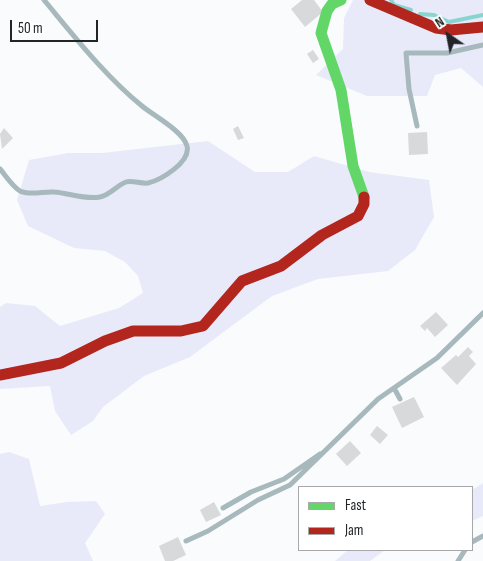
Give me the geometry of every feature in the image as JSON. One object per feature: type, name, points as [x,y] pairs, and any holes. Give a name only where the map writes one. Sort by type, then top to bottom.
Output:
[{"type":"street","points":[[0,374],[61,363],[105,341],[133,331],[181,331],[203,326],[242,281],[281,266],[322,235],[358,216],[364,204],[364,195],[353,166],[341,90],[321,33],[327,11],[332,4],[341,0]]},
{"type":"street","points":[[370,0],[436,28],[451,30],[483,27]]},
{"type":"lane","points":[[0,169],[12,183],[26,193],[63,192],[99,197],[112,193],[124,183],[149,183],[176,168],[184,158],[188,148],[184,139],[177,132],[134,100],[44,0]]},
{"type":"lane","points":[[417,126],[409,89],[406,53],[447,53],[468,46],[483,45]]},
{"type":"lane","points":[[186,541],[208,531],[258,500],[290,486],[378,399],[437,358],[483,313]]},
{"type":"lane","points":[[394,388],[400,399]]},
{"type":"lane","points":[[223,508],[251,492],[284,478],[332,446]]},
{"type":"shaded area","points":[[353,0],[483,0],[483,87],[461,68],[435,75],[427,96],[367,96],[316,75],[343,49],[344,18]]},
{"type":"shaded area","points":[[208,141],[255,172],[288,172],[314,156],[369,172],[429,180],[434,217],[415,250],[388,271],[318,279],[272,296],[190,357],[144,376],[103,407],[93,421],[71,435],[55,411],[50,386],[0,389],[0,307],[6,303],[35,306],[60,326],[119,308],[143,293],[138,276],[125,262],[105,251],[74,248],[28,226],[17,200],[29,160],[68,153],[102,153]]},
{"type":"shaded area","points":[[9,452],[29,459],[40,506],[67,502],[96,501],[105,514],[85,543],[93,561],[0,561],[0,454]]},
{"type":"shaded area","points":[[483,483],[483,516],[473,521],[473,489]]},
{"type":"shaded area","points":[[347,551],[384,551],[370,561],[335,561]]},
{"type":"building","points":[[302,0],[314,0],[323,12],[305,27],[291,9]]},
{"type":"building","points":[[313,50],[319,59],[313,63],[307,54]]},
{"type":"building","points":[[238,126],[244,138],[238,140],[233,129]]},
{"type":"building","points":[[4,128],[13,138],[2,149],[0,134]]},
{"type":"building","points":[[427,132],[428,154],[409,155],[408,133]]},
{"type":"building","points":[[436,312],[448,325],[435,337],[427,328],[425,331],[420,326]]},
{"type":"building","points":[[468,347],[473,352],[469,356],[476,364],[457,385],[441,368],[456,355],[458,357]]},
{"type":"building","points":[[414,397],[424,417],[402,428],[392,407]]},
{"type":"building","points":[[377,426],[388,435],[380,444],[370,435]]},
{"type":"building","points":[[350,441],[361,453],[347,466],[336,454]]},
{"type":"building","points":[[214,502],[221,515],[206,522],[200,510]]},
{"type":"building","points":[[178,537],[186,555],[173,561],[165,561],[159,546]]},
{"type":"waterway","points":[[391,0],[394,5],[411,10]]},
{"type":"waterway","points":[[420,14],[434,15],[449,22],[483,15]]},
{"type":"traffic: fast","points":[[341,0],[332,4],[327,11],[321,33],[341,90],[353,166],[364,197]]},
{"type":"traffic: jam","points":[[370,0],[436,28],[451,30],[483,27]]},
{"type":"traffic: jam","points":[[0,375],[61,363],[105,341],[133,331],[181,331],[203,326],[242,281],[281,266],[322,235],[358,216],[364,204],[364,197]]}]
